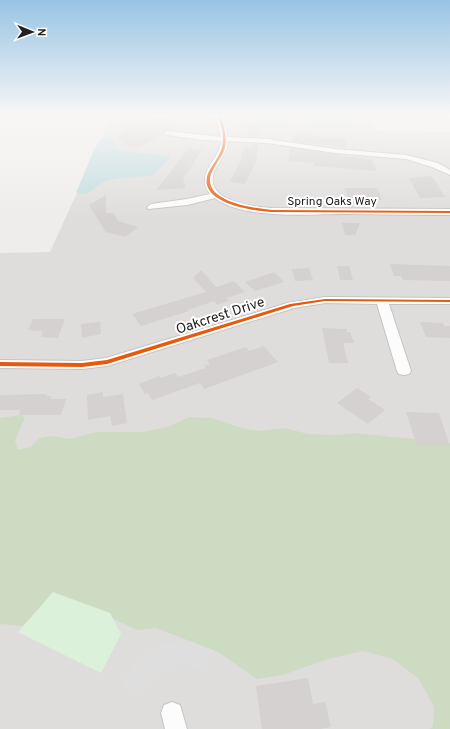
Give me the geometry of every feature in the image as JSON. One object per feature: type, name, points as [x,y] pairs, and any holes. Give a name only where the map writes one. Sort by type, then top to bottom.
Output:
[{"type":"street","points":[[151,208],[216,195],[208,184],[209,176],[222,150]]},
{"type":"street","points":[[327,150],[406,157],[435,165],[450,173]]},
{"type":"street","name":"Spring Oaks Way","points":[[216,195],[227,202],[239,206],[267,210],[450,212]]},
{"type":"street","name":"Oakcrest Drive","points":[[0,364],[82,365],[107,362],[300,303],[325,300],[450,301]]},
{"type":"street","points":[[382,301],[404,372]]},
{"type":"shaded area","points":[[96,150],[450,150],[450,729],[0,729],[0,253],[50,252]]},
{"type":"shaded area","points":[[183,641],[192,642],[213,650],[202,670],[185,664],[169,666],[153,676],[139,694],[120,684],[136,662],[147,654],[166,644]]},
{"type":"green space","points":[[21,415],[25,418],[15,440],[18,450],[31,447],[39,438],[52,436],[70,439],[97,432],[142,432],[168,427],[189,417],[212,418],[245,429],[260,431],[284,428],[308,434],[337,435],[355,433],[450,443],[450,729],[430,729],[433,725],[434,707],[419,679],[393,659],[363,651],[328,659],[283,675],[257,679],[218,652],[156,628],[137,630],[104,614],[87,610],[22,626],[0,624],[0,418]]},
{"type":"green space","points":[[53,592],[110,613],[121,634],[101,673],[18,632]]},
{"type":"water","points":[[94,150],[115,150],[169,156],[170,158],[153,175],[111,179],[89,192],[76,192]]},
{"type":"building","points":[[187,150],[202,150],[183,179],[186,188],[156,190]]},
{"type":"building","points":[[257,150],[256,162],[245,184],[230,182],[241,160],[242,151]]},
{"type":"building","points":[[291,150],[306,150],[371,159],[377,171],[314,166],[314,163],[288,161]]},
{"type":"building","points":[[431,176],[445,197],[420,198],[409,178]]},
{"type":"building","points":[[344,188],[377,188],[382,200],[349,200]]},
{"type":"building","points":[[106,195],[106,213],[113,213],[118,221],[138,227],[125,237],[107,232],[107,234],[89,205]]},
{"type":"building","points":[[342,223],[360,223],[355,235],[345,235]]},
{"type":"building","points":[[390,264],[450,266],[450,281],[403,280],[401,276],[394,276]]},
{"type":"building","points":[[337,266],[349,266],[353,280],[340,280]]},
{"type":"building","points":[[309,268],[313,280],[295,281],[292,269]]},
{"type":"building","points":[[201,270],[216,287],[234,281],[245,292],[226,298],[229,301],[217,305],[214,301],[188,310],[189,311],[141,326],[132,314],[206,292],[193,278]]},
{"type":"building","points":[[274,272],[284,282],[255,291],[245,282]]},
{"type":"building","points":[[33,319],[65,319],[58,338],[41,337],[43,331],[28,330]]},
{"type":"building","points":[[100,322],[101,334],[82,338],[81,324]]},
{"type":"building","points":[[420,322],[443,323],[444,326],[450,326],[450,338],[426,337]]},
{"type":"building","points":[[322,328],[347,329],[347,332],[350,332],[354,343],[343,343],[348,363],[329,363]]},
{"type":"building","points":[[264,346],[278,362],[204,389],[200,383],[152,400],[148,393],[145,394],[139,384],[159,376],[160,378],[175,373],[178,377],[206,368],[204,366],[210,364],[207,360],[246,347],[249,351]]},
{"type":"building","points":[[357,388],[371,397],[368,399],[385,410],[368,424],[337,403]]},
{"type":"building","points":[[103,392],[103,397],[123,394],[127,423],[112,426],[110,416],[88,420],[87,395]]},
{"type":"building","points":[[47,394],[46,396],[51,396],[51,399],[66,399],[61,415],[19,415],[20,410],[0,410],[0,395]]},
{"type":"building","points":[[406,412],[439,413],[450,446],[417,446]]},
{"type":"building","points":[[308,678],[313,704],[325,702],[331,727],[320,729],[262,729],[256,686]]},
{"type":"cycle path","points":[[223,150],[210,173],[208,185],[220,198],[231,203],[254,209],[272,211],[450,212]]},
{"type":"cycle path","points":[[0,364],[82,365],[107,362],[292,305],[325,300],[450,301]]}]
